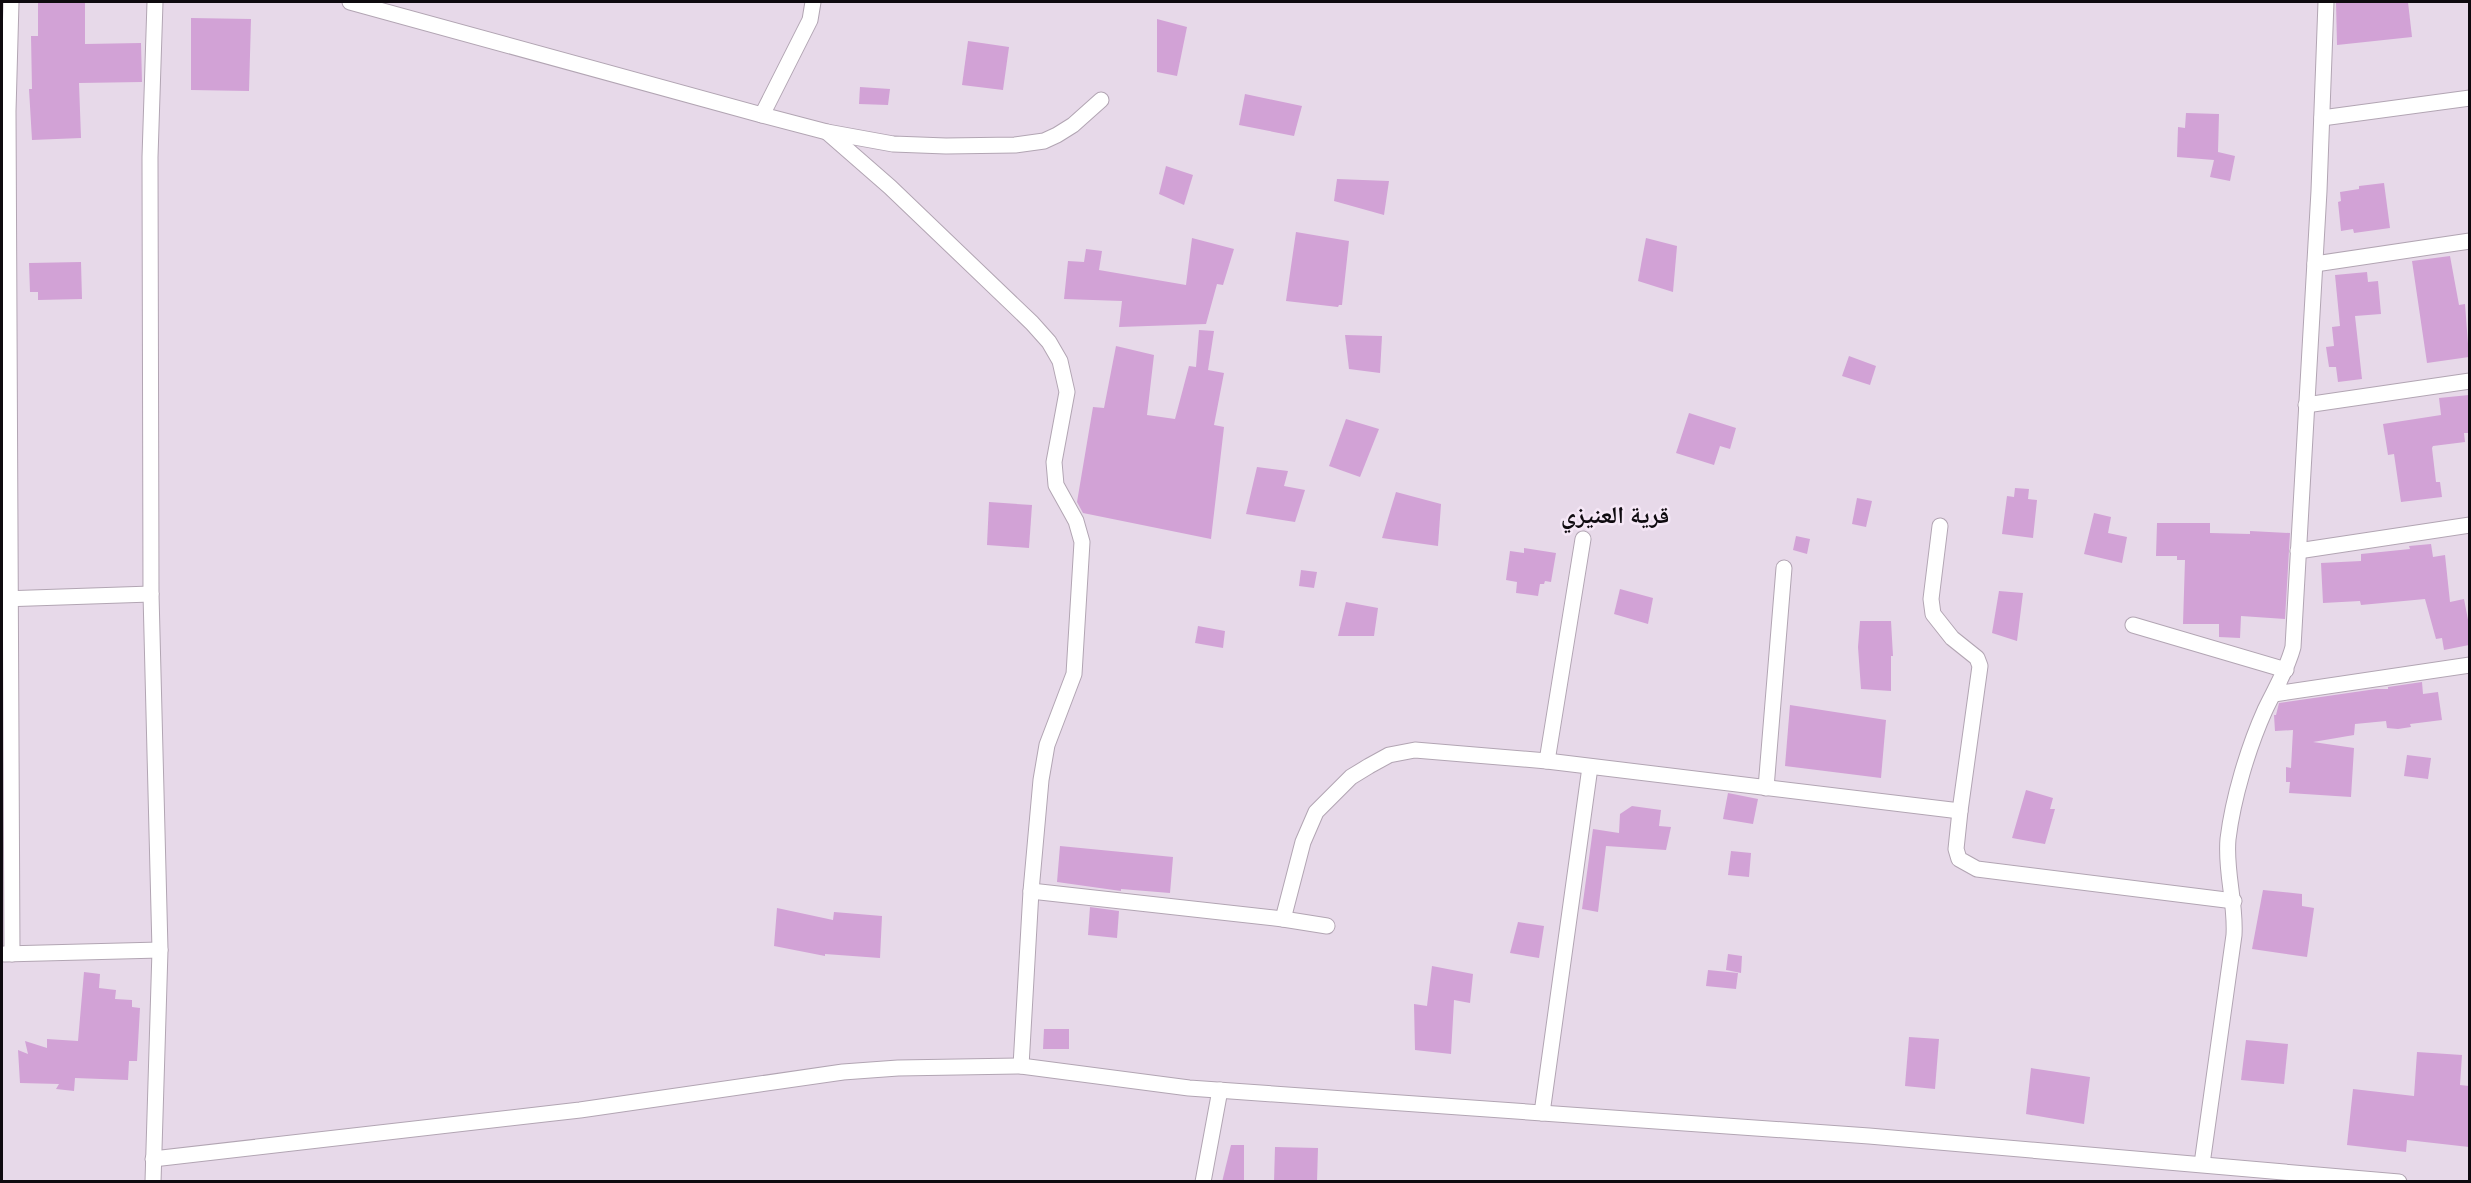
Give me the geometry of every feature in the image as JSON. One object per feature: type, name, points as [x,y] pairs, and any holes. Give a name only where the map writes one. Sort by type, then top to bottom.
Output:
[{"type":"street","points":[[11,2],[5,111],[7,954],[160,950]]},
{"type":"street","points":[[153,1182],[160,950],[151,594],[150,157],[155,2]]},
{"type":"street","points":[[350,2],[827,132],[893,144],[1015,145],[1044,141],[1073,125],[1101,100]]},
{"type":"street","points":[[762,115],[810,20],[813,2]]},
{"type":"street","points":[[2202,1164],[2234,935],[2234,901],[2227,868],[2228,838],[2241,779],[2256,730],[2286,670],[2293,647],[2315,264],[2326,2]]},
{"type":"street","points":[[2322,118],[2469,98]]},
{"type":"street","points":[[827,132],[890,187],[1032,323],[1049,342],[1060,361],[1067,392],[1054,462],[1056,485],[1076,521],[1082,542],[1074,674],[1047,745],[1041,780],[1031,891],[1021,1066]]},
{"type":"street","points":[[2315,264],[2469,241]]},
{"type":"street","points":[[2306,405],[2469,381]]},
{"type":"street","points":[[2298,551],[2469,525]]},
{"type":"street","points":[[1940,526],[1931,599],[1934,614],[1952,638],[1977,658],[1980,666],[1960,811],[1956,849],[1959,859],[1977,869],[2234,901]]},
{"type":"street","points":[[1547,761],[1583,539]]},
{"type":"street","points":[[1766,788],[1784,568]]},
{"type":"street","points":[[5,598],[151,594]]},
{"type":"street","points":[[2133,624],[2286,670]]},
{"type":"street","points":[[2274,694],[2469,665]]},
{"type":"street","points":[[1283,919],[1304,842],[1316,812],[1351,777],[1389,755],[1415,750],[1547,761],[1960,811]]},
{"type":"street","points":[[1542,1113],[1590,767]]},
{"type":"street","points":[[1031,891],[1327,926]]},
{"type":"street","points":[[153,1160],[580,1110],[843,1072],[898,1068],[1021,1066],[1220,1090],[1869,1136],[2399,1182]]},
{"type":"street","points":[[1203,1182],[1220,1090]]},
{"type":"building","points":[[38,2],[85,2],[85,44],[141,43],[142,82],[79,83],[81,138],[32,140],[29,89],[32,89],[31,36],[38,36]]},
{"type":"building","points":[[2336,2],[2408,2],[2412,37],[2337,45]]},
{"type":"building","points":[[191,18],[251,19],[249,91],[191,90]]},
{"type":"building","points":[[1157,19],[1187,27],[1177,76],[1157,72]]},
{"type":"building","points":[[968,41],[1009,47],[1003,90],[962,85]]},
{"type":"building","points":[[860,87],[890,89],[888,105],[859,104]]},
{"type":"building","points":[[1245,94],[1302,106],[1294,136],[1239,125]]},
{"type":"building","points":[[2186,113],[2219,114],[2218,152],[2235,156],[2230,181],[2210,177],[2214,160],[2177,157],[2178,127],[2185,128]]},
{"type":"building","points":[[1166,166],[1193,175],[1184,205],[1159,194]]},
{"type":"building","points":[[1337,179],[1389,181],[1384,215],[1334,201]]},
{"type":"building","points":[[2384,183],[2390,228],[2354,233],[2353,229],[2341,231],[2338,202],[2341,201],[2340,192],[2359,189],[2359,186]]},
{"type":"building","points":[[1296,232],[1349,241],[1342,305],[1338,307],[1286,301]]},
{"type":"building","points":[[1192,238],[1234,249],[1223,285],[1217,284],[1206,324],[1119,327],[1122,301],[1064,299],[1068,261],[1084,262],[1086,249],[1102,251],[1099,270],[1186,285]]},
{"type":"building","points":[[1646,238],[1677,246],[1673,292],[1638,281]]},
{"type":"building","points":[[2450,256],[2459,305],[2465,304],[2469,357],[2427,363],[2412,261]]},
{"type":"building","points":[[81,262],[82,299],[38,300],[38,292],[30,292],[29,263]]},
{"type":"building","points":[[2367,272],[2368,282],[2378,281],[2381,314],[2355,316],[2362,379],[2338,382],[2336,367],[2329,367],[2326,347],[2334,346],[2332,327],[2340,326],[2335,275]]},
{"type":"building","points":[[1199,330],[1214,331],[1208,370],[1224,373],[1214,425],[1224,427],[1211,539],[1083,513],[1077,502],[1093,407],[1104,408],[1116,346],[1154,355],[1147,415],[1175,419],[1189,366],[1196,367]]},
{"type":"building","points":[[1345,335],[1382,336],[1380,373],[1349,369]]},
{"type":"building","points":[[1849,356],[1876,366],[1870,385],[1842,376]]},
{"type":"building","points":[[2469,395],[2469,433],[2464,433],[2465,442],[2432,448],[2436,482],[2440,482],[2442,497],[2401,502],[2394,454],[2388,455],[2383,424],[2441,415],[2439,398]]},
{"type":"building","points":[[1689,413],[1736,428],[1730,449],[1720,446],[1714,465],[1676,453]]},
{"type":"building","points":[[1346,419],[1379,429],[1360,477],[1329,466]]},
{"type":"building","points":[[1257,467],[1288,471],[1284,486],[1305,490],[1295,522],[1246,514]]},
{"type":"building","points":[[2015,488],[2029,489],[2028,499],[2037,500],[2033,538],[2002,534],[2007,496],[2014,497]]},
{"type":"building","points":[[1396,492],[1441,504],[1438,546],[1382,538]]},
{"type":"building","points":[[1857,498],[1872,501],[1866,527],[1852,524]]},
{"type":"building","points":[[989,502],[1032,505],[1029,548],[987,545]]},
{"type":"building","points":[[2094,513],[2111,517],[2108,533],[2127,537],[2122,563],[2084,554]]},
{"type":"building","points":[[2157,523],[2210,523],[2210,533],[2250,534],[2250,531],[2290,533],[2285,619],[2241,616],[2240,638],[2219,637],[2219,624],[2183,624],[2185,560],[2177,560],[2177,556],[2156,556]]},
{"type":"building","points":[[1796,536],[1810,539],[1807,554],[1793,550]]},
{"type":"building","points":[[2431,544],[2433,557],[2445,555],[2450,602],[2464,599],[2469,625],[2469,645],[2444,650],[2442,638],[2436,639],[2425,599],[2361,605],[2360,601],[2323,603],[2321,563],[2361,561],[2361,554],[2410,549],[2409,546]]},
{"type":"building","points":[[1524,548],[1556,553],[1551,582],[1545,581],[1544,584],[1540,584],[1538,596],[1516,593],[1517,582],[1506,580],[1510,551],[1524,553]]},
{"type":"building","points":[[1301,570],[1317,572],[1314,588],[1299,586]]},
{"type":"building","points":[[1620,589],[1653,598],[1648,624],[1614,614]]},
{"type":"building","points":[[1999,591],[2023,593],[2017,641],[1992,633]]},
{"type":"building","points":[[1346,602],[1378,608],[1374,636],[1338,636]]},
{"type":"building","points":[[1860,621],[1891,621],[1893,656],[1891,656],[1891,691],[1861,689],[1858,647]]},
{"type":"building","points":[[1198,626],[1225,631],[1223,648],[1195,643]]},
{"type":"building","points":[[2422,682],[2423,694],[2438,692],[2442,720],[2410,724],[2411,727],[2398,729],[2387,728],[2386,721],[2355,724],[2354,735],[2313,742],[2354,748],[2351,797],[2289,793],[2290,782],[2286,782],[2286,767],[2291,768],[2293,730],[2275,731],[2274,715],[2276,715],[2279,703],[2388,689],[2388,687]]},
{"type":"building","points":[[1790,705],[1886,720],[1881,778],[1785,766]]},
{"type":"building","points":[[2407,755],[2431,758],[2428,779],[2404,776]]},
{"type":"building","points":[[2026,790],[2053,798],[2050,809],[2055,809],[2045,844],[2012,838]]},
{"type":"building","points":[[1728,793],[1758,799],[1753,824],[1723,819]]},
{"type":"building","points":[[1632,806],[1661,810],[1659,826],[1671,827],[1666,850],[1606,846],[1598,912],[1582,909],[1593,829],[1619,833],[1620,814]]},
{"type":"building","points":[[1060,846],[1173,857],[1170,893],[1121,889],[1121,891],[1057,882]]},
{"type":"building","points":[[1731,851],[1751,853],[1749,877],[1728,875]]},
{"type":"building","points":[[2263,890],[2302,894],[2302,906],[2314,908],[2307,957],[2252,949]]},
{"type":"building","points":[[1090,907],[1119,911],[1117,938],[1088,935]]},
{"type":"building","points":[[777,908],[833,920],[834,912],[882,916],[880,958],[825,954],[825,956],[774,946]]},
{"type":"building","points":[[1518,922],[1544,926],[1539,958],[1510,953]]},
{"type":"building","points":[[1728,954],[1742,956],[1741,973],[1726,970]]},
{"type":"building","points":[[1432,966],[1473,974],[1470,1003],[1454,1000],[1451,1054],[1415,1050],[1414,1004],[1427,1006]]},
{"type":"building","points":[[1708,970],[1738,973],[1736,989],[1706,986]]},
{"type":"building","points":[[84,972],[100,974],[99,988],[116,990],[115,999],[132,1000],[132,1007],[140,1008],[137,1061],[129,1061],[128,1080],[75,1078],[74,1091],[56,1089],[59,1084],[20,1083],[18,1050],[28,1054],[25,1041],[47,1048],[47,1039],[78,1041]]},
{"type":"building","points":[[1044,1029],[1069,1029],[1069,1049],[1043,1049]]},
{"type":"building","points":[[1909,1037],[1939,1039],[1935,1089],[1905,1086]]},
{"type":"building","points":[[2246,1040],[2288,1044],[2284,1084],[2241,1080]]},
{"type":"building","points":[[2417,1052],[2462,1055],[2460,1085],[2469,1086],[2469,1147],[2407,1140],[2406,1152],[2347,1145],[2353,1089],[2414,1096]]},
{"type":"building","points":[[2031,1068],[2090,1077],[2084,1124],[2026,1114]]},
{"type":"building","points":[[1231,1145],[1244,1145],[1244,1182],[1222,1182]]},
{"type":"building","points":[[1275,1147],[1318,1148],[1317,1182],[1274,1182]]},
{"type":"district","name":"قرية العنيزي","points":[[1615,515]]}]
